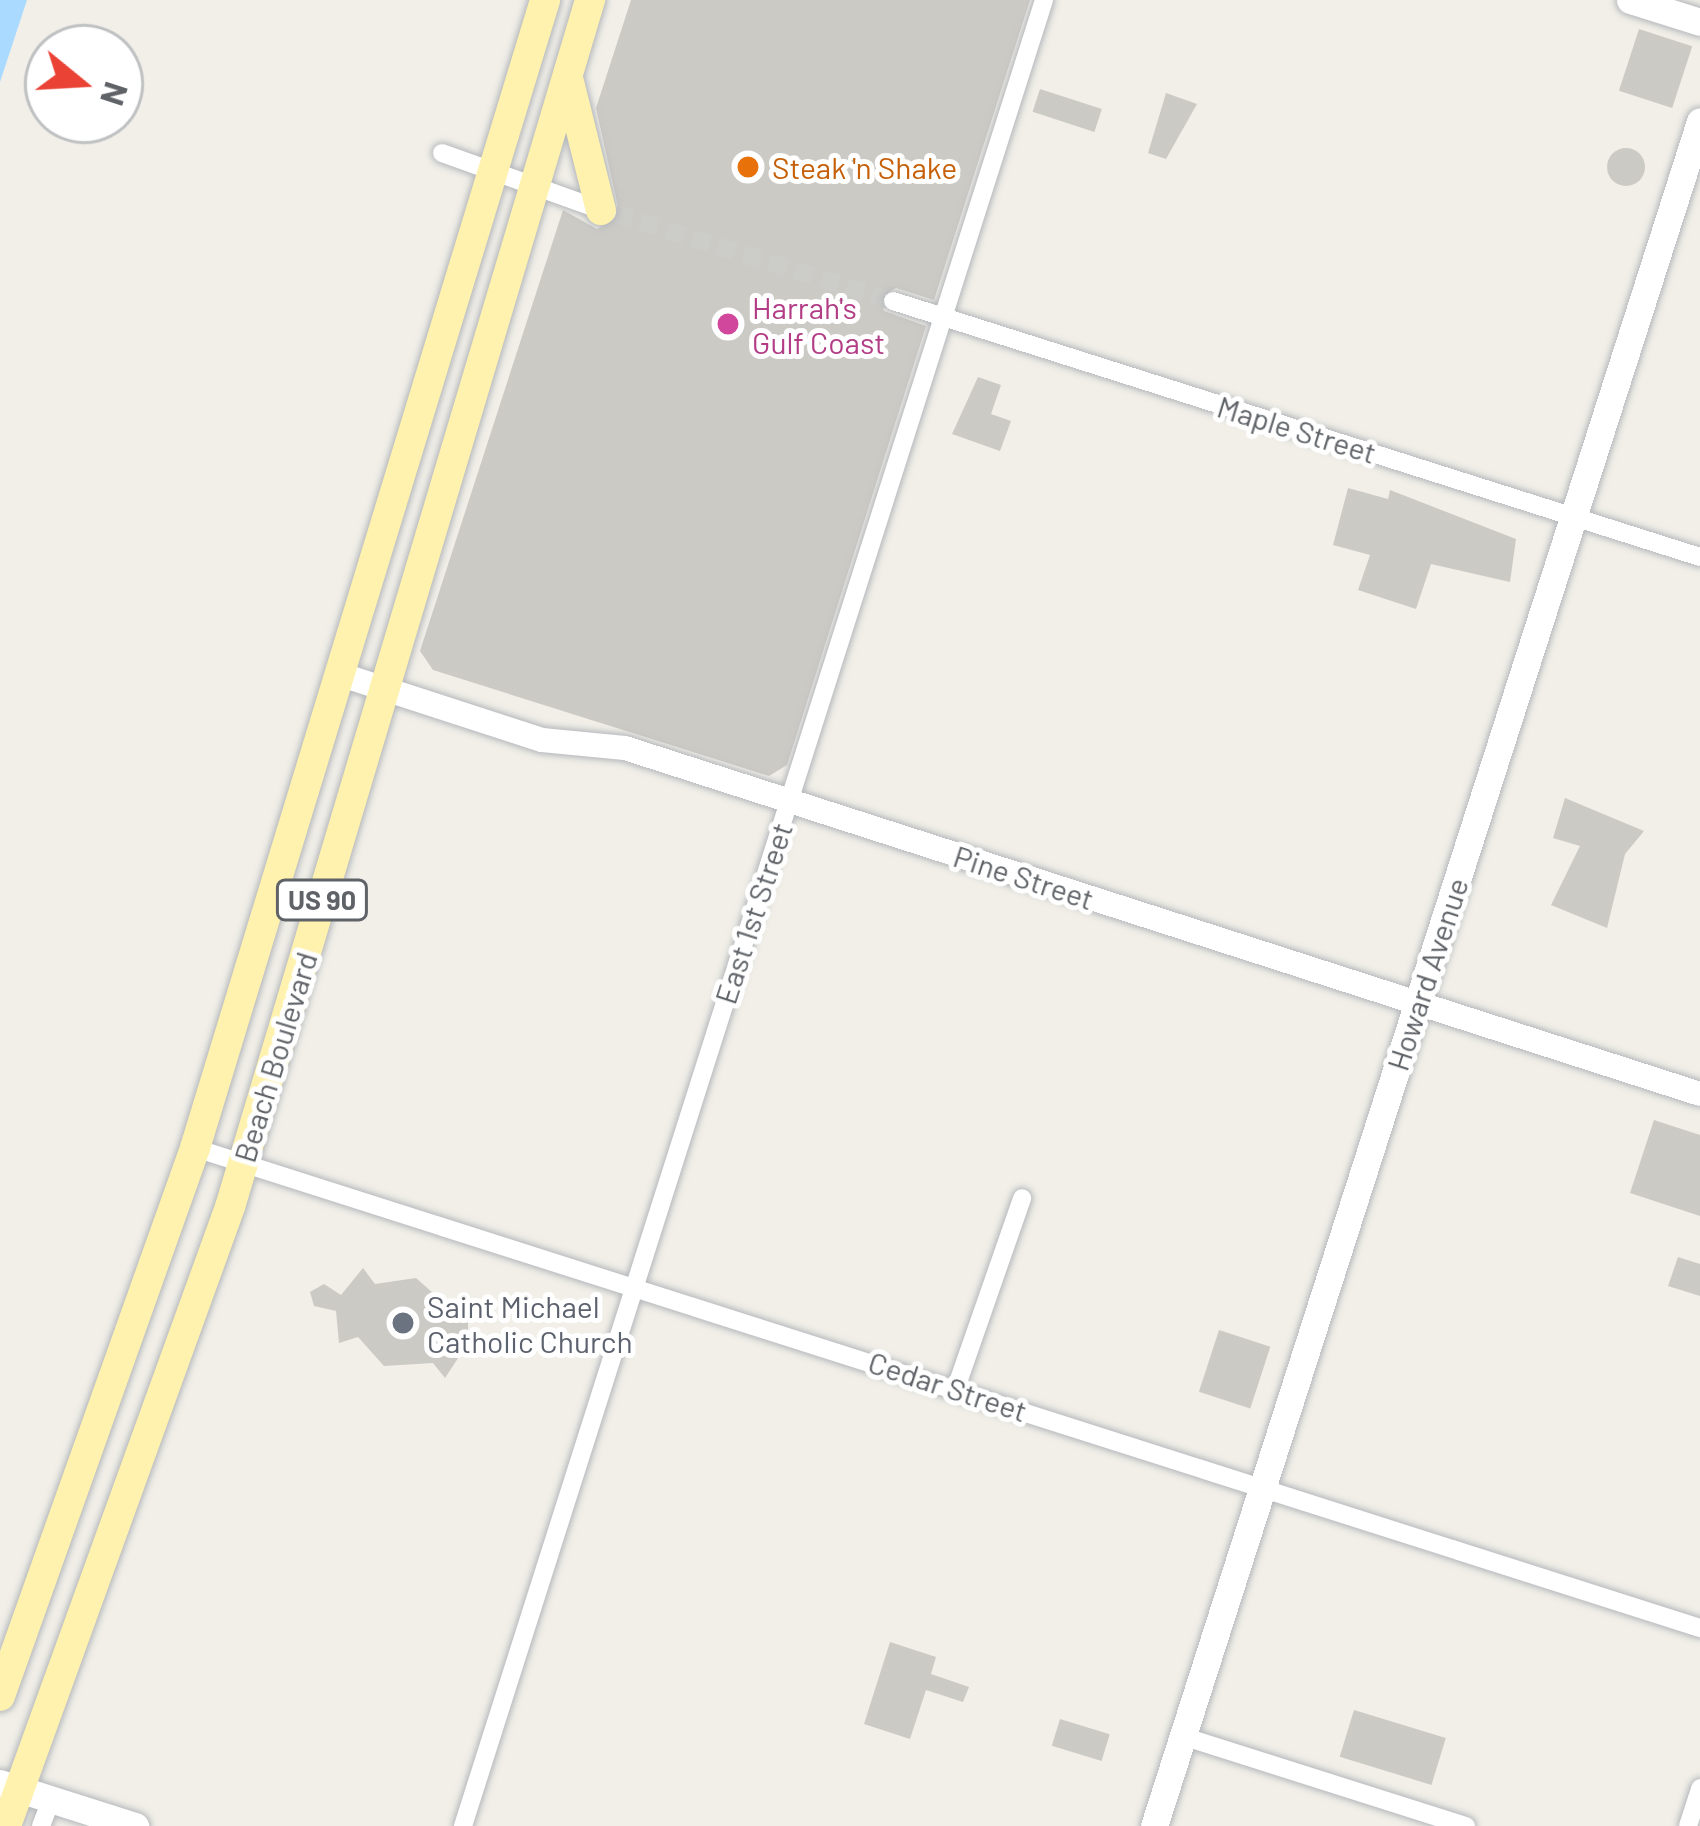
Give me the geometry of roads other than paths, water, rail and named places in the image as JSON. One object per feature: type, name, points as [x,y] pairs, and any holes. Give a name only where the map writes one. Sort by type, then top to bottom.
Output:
[{"type":"main road","name":"Beach Boulevard","points":[[0,1696],[195,1148],[344,676],[544,0]]},
{"type":"main road","name":"Beach Boulevard","points":[[6,1826],[10,1786],[169,1396],[243,1164],[590,0]]},
{"type":"main road","points":[[1630,0],[1700,22]]},
{"type":"main road","points":[[568,74],[608,212]]},
{"type":"main road","name":"Howard Avenue","points":[[1154,1826],[1700,121]]},
{"type":"main road","points":[[10,1786],[46,1813],[135,1826]]},
{"type":"street","name":"East 1st Street","points":[[463,1826],[1044,0]]},
{"type":"street","points":[[442,153],[608,212]]},
{"type":"street","name":"Maple Street","points":[[893,302],[1700,557]]},
{"type":"street","name":"Pine Street","points":[[344,676],[789,802],[1700,1094]]},
{"type":"street","name":"Cedar Street","points":[[195,1148],[1700,1628]]},
{"type":"street","points":[[956,1388],[1022,1198]]},
{"type":"street","points":[[1182,1736],[1466,1826]]},
{"type":"street","points":[[1688,1826],[1700,1788]]},
{"type":"water","points":[[0,0],[27,0],[0,82]]},
{"type":"tunnel","points":[[615,214],[893,301]]},
{"type":"place","name":"Steak 'n Shake","points":[[748,167]]},
{"type":"place","name":"Harrah's Gulf Coast","points":[[728,324]]},
{"type":"place","name":"Saint Michael Catholic Church","points":[[403,1323]]}]
